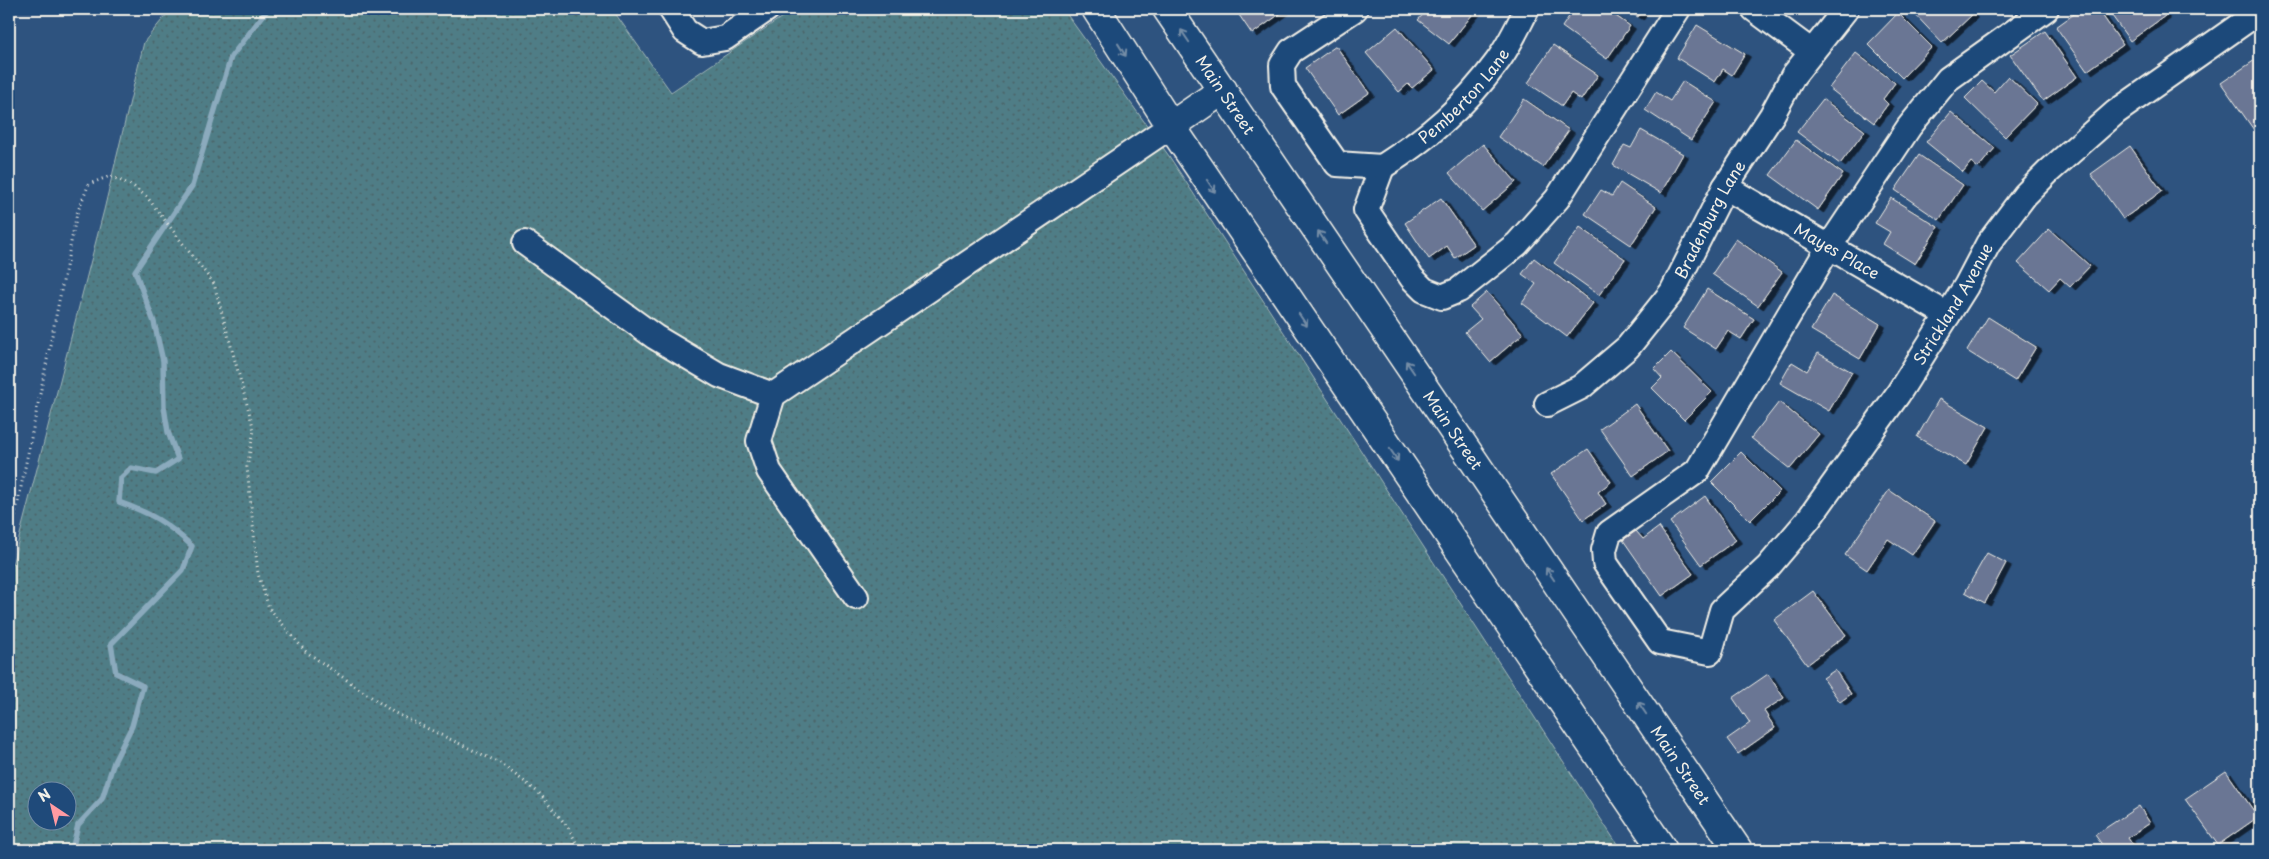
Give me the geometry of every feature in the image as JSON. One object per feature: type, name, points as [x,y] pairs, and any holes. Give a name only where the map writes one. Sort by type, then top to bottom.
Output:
[{"type":"main road","points":[[1096,9],[1171,126],[1663,850]]},
{"type":"main road","name":"Main Street","points":[[1167,9],[1738,850]]},
{"type":"main road","points":[[1171,126],[1223,90]]},
{"type":"street","points":[[671,9],[685,31],[702,42],[725,38],[767,9]]},
{"type":"street","points":[[1355,9],[1291,51],[1282,65],[1283,86],[1337,164],[1382,167],[1366,210],[1412,278],[1424,290],[1442,297],[1460,290],[1517,244],[1557,199],[1678,9]]},
{"type":"street","name":"Pemberton Lane","points":[[1382,167],[1411,148],[1458,110],[1498,61],[1527,9]]},
{"type":"street","points":[[1754,9],[1812,52]]},
{"type":"street","name":"Bradenburg Lane","points":[[1547,404],[1581,387],[1628,347],[1672,292],[1725,186],[1772,115],[1793,76],[1846,9]]},
{"type":"street","points":[[1829,247],[1909,127],[1948,79],[2046,9]]},
{"type":"street","name":"Strickland Avenue","points":[[1829,247],[1697,471],[1621,522],[1609,533],[1604,550],[1605,563],[1660,642],[1710,652],[1722,610],[1768,567],[1808,520],[1898,394],[1966,286],[1988,244],[2009,214],[2048,172],[2116,112],[2260,10]]},
{"type":"street","points":[[856,597],[768,471],[759,441],[773,395],[1171,126]]},
{"type":"street","name":"Mayes Place","points":[[1725,186],[1948,315]]},
{"type":"street","points":[[525,243],[655,337],[719,375],[773,395]]},
{"type":"path","points":[[9,546],[77,213],[89,184],[110,176],[133,186],[147,197],[179,236],[214,284],[254,430],[246,467],[258,574],[269,608],[305,651],[385,706],[500,763],[539,793],[568,827],[580,850]]},
{"type":"green space","points":[[171,9],[612,9],[671,92],[794,9],[1063,9],[1169,156],[1621,850],[9,850],[9,577],[104,210],[144,42]]},
{"type":"building","points":[[1235,9],[1282,9],[1284,11],[1252,34]]},
{"type":"building","points":[[1423,9],[1476,10],[1449,44],[1418,20],[1426,11]]},
{"type":"building","points":[[1574,9],[1606,9],[1630,26],[1607,59],[1562,27]]},
{"type":"building","points":[[1625,9],[1644,9],[1638,17]]},
{"type":"building","points":[[1910,9],[1966,9],[1972,15],[1942,43]]},
{"type":"building","points":[[2081,9],[2090,9],[2095,15],[2100,12],[2123,45],[2087,71],[2056,27]]},
{"type":"building","points":[[2107,9],[2159,9],[2165,16],[2130,41]]},
{"type":"building","points":[[1898,13],[1932,47],[1902,78],[1868,44]]},
{"type":"building","points":[[1697,25],[1745,54],[1732,75],[1723,69],[1715,82],[1677,58]]},
{"type":"building","points":[[1397,27],[1434,70],[1412,88],[1408,84],[1399,92],[1366,53]]},
{"type":"building","points":[[2045,31],[2077,77],[2043,101],[2010,55]]},
{"type":"building","points":[[1553,45],[1598,75],[1581,100],[1571,93],[1562,106],[1528,83]]},
{"type":"building","points":[[1336,46],[1369,93],[1338,115],[1305,68]]},
{"type":"building","points":[[1856,53],[1895,83],[1883,99],[1888,104],[1874,123],[1829,88]]},
{"type":"building","points":[[2255,60],[2260,68],[2260,126],[2254,130],[2221,83]]},
{"type":"building","points":[[2008,76],[2037,104],[2005,137],[1965,98],[1982,81],[1994,92]]},
{"type":"building","points":[[1683,81],[1716,102],[1691,140],[1645,110],[1656,92],[1670,101]]},
{"type":"building","points":[[1524,99],[1569,130],[1543,167],[1498,137]]},
{"type":"building","points":[[1823,99],[1865,131],[1840,164],[1797,132]]},
{"type":"building","points":[[1951,112],[1995,148],[1978,168],[1971,162],[1963,172],[1926,142]]},
{"type":"building","points":[[1641,130],[1683,154],[1661,193],[1613,165],[1624,145],[1631,148]]},
{"type":"building","points":[[1796,140],[1843,174],[1818,210],[1770,175]]},
{"type":"building","points":[[1483,144],[1516,182],[1482,211],[1449,173]]},
{"type":"building","points":[[2130,146],[2162,191],[2123,219],[2091,174]]},
{"type":"building","points":[[1919,155],[1963,185],[1939,220],[1895,190]]},
{"type":"building","points":[[1620,183],[1656,207],[1631,245],[1585,214],[1601,190],[1612,196]]},
{"type":"building","points":[[1441,198],[1474,245],[1455,258],[1447,246],[1429,259],[1405,223]]},
{"type":"building","points":[[1891,198],[1938,227],[1915,264],[1883,244],[1890,232],[1875,223]]},
{"type":"building","points":[[1580,227],[1625,259],[1599,295],[1554,263]]},
{"type":"building","points":[[2049,229],[2090,266],[2070,287],[2060,278],[2049,290],[2018,263]]},
{"type":"building","points":[[1736,239],[1782,272],[1758,306],[1712,274]]},
{"type":"building","points":[[1534,258],[1593,303],[1567,337],[1522,303],[1536,284],[1522,274]]},
{"type":"building","points":[[1707,289],[1754,319],[1741,339],[1728,331],[1716,349],[1683,328]]},
{"type":"building","points":[[1487,292],[1523,334],[1490,362],[1465,332],[1481,319],[1470,307]]},
{"type":"building","points":[[1832,295],[1880,324],[1860,359],[1811,330]]},
{"type":"building","points":[[1988,317],[2036,347],[2015,381],[1967,351]]},
{"type":"building","points":[[1671,352],[1712,392],[1684,420],[1652,388],[1662,378],[1654,369]]},
{"type":"building","points":[[1818,353],[1852,372],[1829,411],[1780,383],[1792,362],[1807,371]]},
{"type":"building","points":[[1939,399],[1988,427],[1966,465],[1917,437]]},
{"type":"building","points":[[1779,402],[1819,434],[1790,469],[1751,438]]},
{"type":"building","points":[[1635,404],[1668,451],[1633,476],[1600,429]]},
{"type":"building","points":[[1588,449],[1611,482],[1598,492],[1606,504],[1583,520],[1551,474]]},
{"type":"building","points":[[1741,452],[1780,491],[1750,521],[1711,482]]},
{"type":"building","points":[[1889,490],[1935,521],[1912,555],[1888,539],[1867,570],[1845,555]]},
{"type":"building","points":[[1705,496],[1736,540],[1701,565],[1670,522]]},
{"type":"building","points":[[1659,527],[1693,574],[1662,596],[1623,540],[1636,531],[1643,539]]},
{"type":"building","points":[[1987,553],[2006,563],[1985,603],[1965,592]]},
{"type":"building","points":[[1813,591],[1846,635],[1807,665],[1774,620]]},
{"type":"building","points":[[1835,670],[1851,694],[1840,702],[1823,678]]},
{"type":"building","points":[[1768,674],[1784,698],[1764,711],[1775,728],[1738,754],[1727,739],[1750,723],[1733,698]]},
{"type":"building","points":[[2226,771],[2258,817],[2218,845],[2185,799]]},
{"type":"building","points":[[2139,806],[2150,823],[2128,838],[2136,850],[2106,850],[2095,835]]},
{"type":"waterway","points":[[72,850],[78,825],[102,799],[114,762],[132,726],[143,686],[116,673],[111,644],[183,570],[192,546],[158,520],[119,502],[121,478],[131,468],[156,473],[178,459],[168,432],[164,407],[163,361],[154,322],[135,271],[192,186],[231,57],[268,9]]}]
